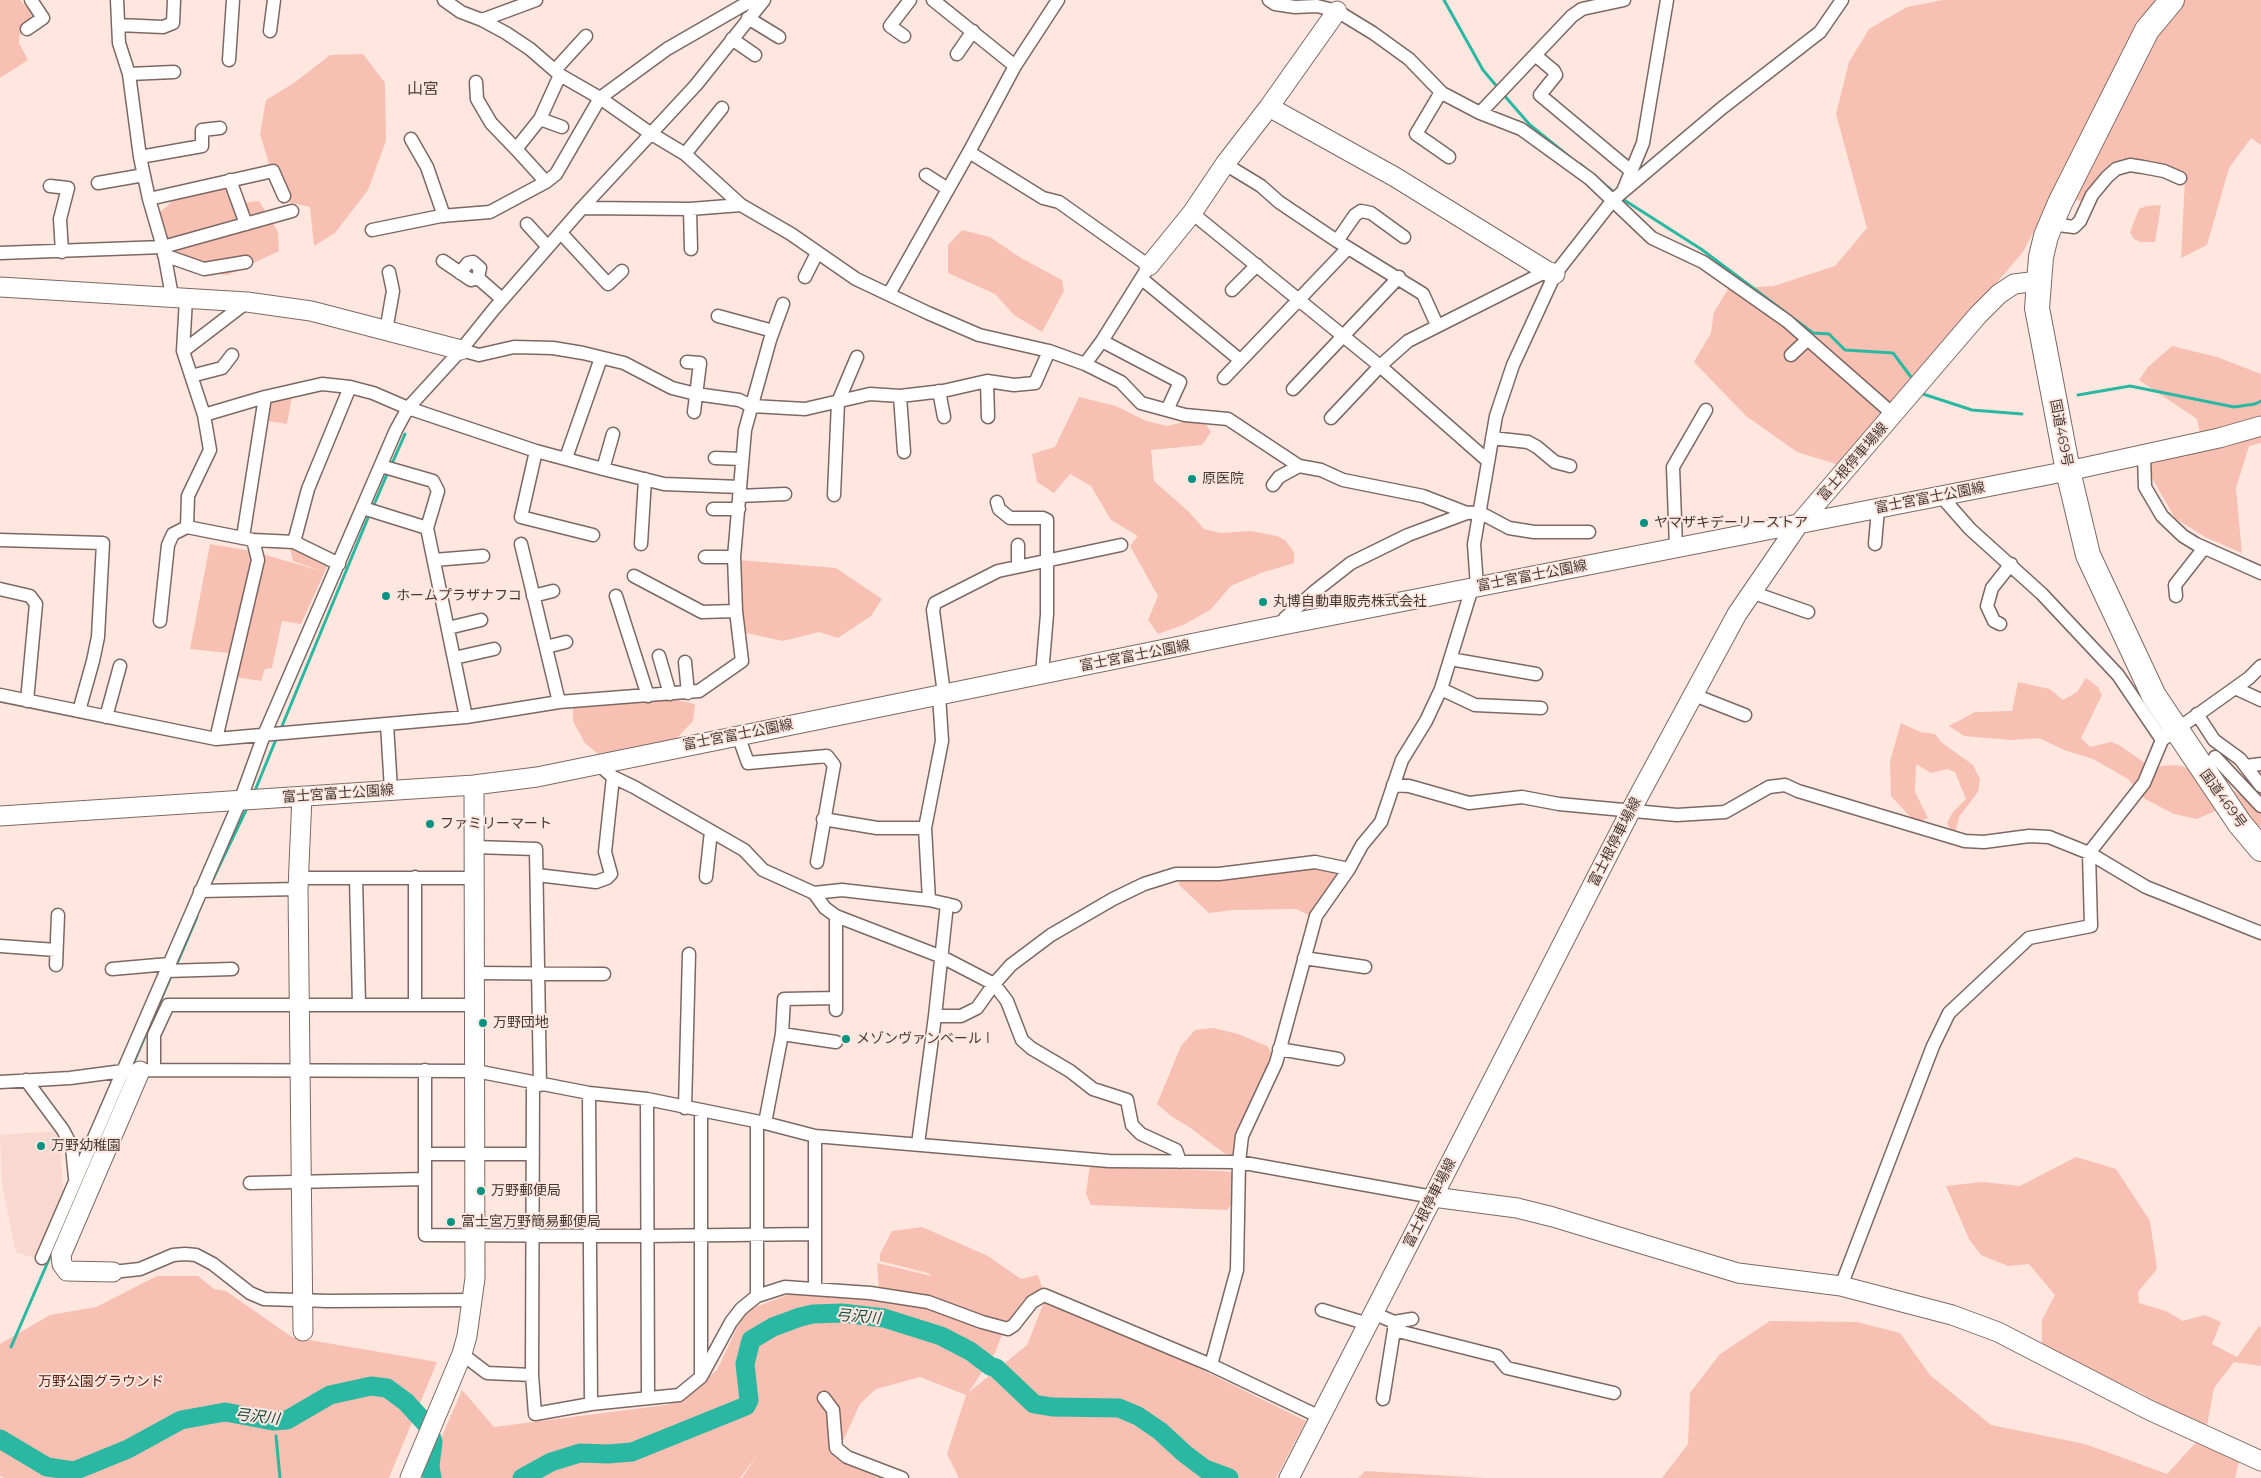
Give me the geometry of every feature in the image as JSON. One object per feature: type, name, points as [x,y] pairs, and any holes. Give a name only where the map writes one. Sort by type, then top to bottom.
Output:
[{"type":"highway","name":"国道469号","points":[[2172,0],[2147,30],[2051,224],[2041,257],[2037,308],[2068,471],[2088,555],[2154,696],[2169,735],[2261,849]]},
{"type":"main road","points":[[1146,273],[1192,213],[1225,164],[1269,107],[1337,11]]},
{"type":"main road","points":[[1269,107],[1395,177],[1551,272]]},
{"type":"main road","name":"富士根停車場線","points":[[1289,1478],[1631,810],[1737,614],[1798,525],[1978,315],[1999,294],[2014,284],[2038,281]]},
{"type":"main road","points":[[0,287],[247,302],[311,311],[461,350]]},
{"type":"main road","name":"富士宮富士公園線","points":[[0,816],[474,785],[537,777],[1283,625],[2068,471],[2219,438],[2261,426]]},
{"type":"main road","points":[[410,1478],[460,1361],[473,1300],[475,1278],[476,1071],[474,785]]},
{"type":"main road","points":[[302,796],[299,883],[303,1331]]},
{"type":"main road","points":[[113,1272],[67,1271],[62,1264],[61,1255],[83,1184],[139,1071]]},
{"type":"main road","points":[[1433,1197],[1517,1208],[1553,1217],[1738,1273],[1841,1286],[1925,1307],[1998,1332],[2149,1410],[2261,1461]]},
{"type":"street","points":[[27,29],[43,18],[31,0]]},
{"type":"street","points":[[117,0],[120,50],[128,74],[148,199],[179,297],[183,351],[204,414],[210,450],[188,496],[187,527]]},
{"type":"street","points":[[118,25],[163,27],[173,22],[174,0]]},
{"type":"street","points":[[229,60],[232,0]]},
{"type":"street","points":[[270,31],[274,0]]},
{"type":"street","points":[[444,0],[461,12],[482,20],[522,44],[557,73],[600,98],[650,133],[685,154],[741,205],[791,234],[856,279],[979,335],[1049,351],[1085,364],[1121,382],[1141,403],[1168,408],[1185,415],[1228,419],[1299,466],[1321,470],[1344,480],[1423,496],[1473,512],[1509,528],[1523,528],[1534,532],[1589,532]]},
{"type":"street","points":[[482,20],[536,0]]},
{"type":"street","points":[[139,1071],[171,969],[200,891],[248,800],[264,735],[339,564],[387,468],[396,430],[408,408],[461,350],[502,299],[582,208],[696,85],[764,0]]},
{"type":"street","points":[[904,36],[890,26],[910,0]]},
{"type":"street","points":[[933,0],[1015,66]]},
{"type":"street","points":[[889,294],[1015,66],[1058,0]]},
{"type":"street","points":[[1268,0],[1282,5],[1295,7],[1317,6],[1337,11],[1409,59],[1441,92],[1480,113],[1521,129],[1590,179],[1617,196],[1652,238],[1703,262],[1808,339],[1894,414]]},
{"type":"street","points":[[1480,113],[1572,16],[1582,9],[1624,0]]},
{"type":"street","points":[[1617,196],[1631,171],[1643,143],[1667,0]]},
{"type":"street","points":[[1211,1366],[1236,1270],[1239,1162],[1242,1136],[1276,1063],[1316,916],[1349,869],[1362,845],[1381,822],[1402,760],[1426,721],[1441,689],[1474,588],[1473,512],[1488,461],[1496,416],[1513,365],[1551,272],[1617,196],[1722,108],[1820,32],[1842,0]]},
{"type":"street","points":[[372,230],[444,216],[490,212],[546,182],[556,174],[600,98],[667,49],[746,1]]},
{"type":"street","points":[[748,18],[779,37]]},
{"type":"street","points":[[957,54],[972,31]]},
{"type":"street","points":[[516,149],[540,119],[557,73],[586,36]]},
{"type":"street","points":[[732,39],[755,55]]},
{"type":"street","points":[[1534,55],[1554,71],[1556,75],[1540,95],[1631,171]]},
{"type":"street","points":[[128,74],[174,72]]},
{"type":"street","points":[[476,82],[477,99],[491,123],[546,182]]},
{"type":"street","points":[[1441,92],[1416,134],[1449,157]]},
{"type":"street","points":[[685,154],[722,108]]},
{"type":"street","points":[[540,119],[562,127]]},
{"type":"street","points":[[140,156],[202,146],[202,130],[220,128]]},
{"type":"street","points":[[411,139],[427,166],[444,216]]},
{"type":"street","points":[[969,152],[1043,198],[1059,202],[1146,273],[1240,360]]},
{"type":"street","points":[[1225,164],[1261,186],[1279,202],[1337,241],[1423,294],[1437,325]]},
{"type":"street","points":[[2051,224],[2074,227],[2080,221],[2092,195],[2116,169],[2130,165],[2164,171],[2180,178]]},
{"type":"street","points":[[148,199],[273,170],[284,196]]},
{"type":"street","points":[[98,183],[144,175]]},
{"type":"street","points":[[926,175],[948,189]]},
{"type":"street","points":[[230,180],[246,224]]},
{"type":"street","points":[[50,186],[68,188],[60,219],[62,252]]},
{"type":"street","points":[[582,208],[690,209],[741,205]]},
{"type":"street","points":[[690,209],[691,249]]},
{"type":"street","points":[[0,253],[163,251],[292,211]]},
{"type":"street","points":[[1337,241],[1355,215],[1361,211],[1371,213],[1404,237]]},
{"type":"street","points":[[1192,213],[1380,366],[1488,461]]},
{"type":"street","points":[[527,224],[548,247]]},
{"type":"street","points":[[560,233],[608,284],[622,271]]},
{"type":"street","points":[[1224,378],[1348,248]]},
{"type":"street","points":[[163,251],[204,269],[246,262]]},
{"type":"street","points":[[805,277],[817,253]]},
{"type":"street","points":[[443,261],[471,280],[478,278],[502,299]]},
{"type":"street","points":[[1232,290],[1256,265]]},
{"type":"street","points":[[386,331],[393,292],[388,272]]},
{"type":"street","points":[[1331,418],[1380,366],[1408,341],[1437,325],[1551,272]]},
{"type":"street","points":[[1085,364],[1146,273]]},
{"type":"street","points":[[1293,389],[1399,278]]},
{"type":"street","points":[[183,351],[247,302]]},
{"type":"street","points":[[0,695],[216,739],[466,717],[559,702],[699,691],[742,661],[736,611],[734,557],[745,430],[773,331],[783,304]]},
{"type":"street","points":[[718,316],[773,331]]},
{"type":"street","points":[[1791,355],[1808,339]]},
{"type":"street","points":[[1102,341],[1180,382],[1168,408]]},
{"type":"street","points":[[461,350],[479,355],[514,347],[553,348],[624,363],[672,388],[696,394],[738,400],[752,406],[805,409],[870,394],[900,396],[986,382],[1014,385],[1035,383],[1049,351]]},
{"type":"street","points":[[192,376],[222,368],[232,355]]},
{"type":"street","points":[[834,495],[838,402],[857,357]]},
{"type":"street","points":[[566,458],[601,358]]},
{"type":"street","points":[[687,362],[700,363],[694,412]]},
{"type":"street","points":[[986,382],[988,417]]},
{"type":"street","points":[[204,414],[322,384],[373,393],[408,408],[536,451],[664,484],[785,494]]},
{"type":"street","points":[[294,542],[308,489],[350,388]]},
{"type":"street","points":[[939,391],[944,417]]},
{"type":"street","points":[[900,396],[904,452]]},
{"type":"street","points":[[216,739],[258,560],[248,539],[265,397]]},
{"type":"street","points":[[1676,547],[1673,467],[1706,410]]},
{"type":"street","points":[[603,469],[613,434]]},
{"type":"street","points":[[1492,438],[1528,442],[1538,447],[1555,462],[1570,466]]},
{"type":"street","points":[[536,451],[521,517],[593,535]]},
{"type":"street","points":[[2144,455],[2145,487],[2162,516],[2183,536],[2204,548],[2261,572]]},
{"type":"street","points":[[715,458],[742,459]]},
{"type":"street","points":[[1272,485],[1279,477],[1299,466]]},
{"type":"street","points":[[387,468],[433,481],[438,490],[427,528],[466,717]]},
{"type":"street","points":[[640,544],[645,479]]},
{"type":"street","points":[[1941,496],[1970,529],[2042,594],[2118,675],[2169,735]]},
{"type":"street","points":[[997,502],[999,509],[1010,518],[1043,518],[1047,520],[1046,627],[1042,674]]},
{"type":"street","points":[[1875,544],[1878,508]]},
{"type":"street","points":[[368,509],[427,528]]},
{"type":"street","points":[[714,509],[739,509]]},
{"type":"street","points":[[1283,625],[1285,618],[1351,563],[1408,535],[1473,512]]},
{"type":"street","points":[[160,621],[168,545],[173,534],[187,527],[248,539],[294,542],[339,564]]},
{"type":"street","points":[[0,540],[103,544],[98,637],[94,661],[79,711]]},
{"type":"street","points":[[521,544],[559,702]]},
{"type":"street","points":[[929,900],[925,828],[942,741],[942,695],[933,610],[935,603],[998,570],[1121,544]]},
{"type":"street","points":[[1018,545],[1018,566]]},
{"type":"street","points":[[2176,596],[2175,585],[2204,548]]},
{"type":"street","points":[[434,560],[483,556]]},
{"type":"street","points":[[705,557],[734,557]]},
{"type":"street","points":[[2000,624],[1994,621],[1986,606],[1992,588],[2011,564]]},
{"type":"street","points":[[634,576],[702,612],[736,611]]},
{"type":"street","points":[[0,589],[30,596],[36,604],[28,701]]},
{"type":"street","points":[[533,596],[552,592]]},
{"type":"street","points":[[1751,592],[1808,612]]},
{"type":"street","points":[[616,596],[648,696]]},
{"type":"street","points":[[448,628],[481,620]]},
{"type":"street","points":[[546,647],[566,642]]},
{"type":"street","points":[[454,658],[494,649]]},
{"type":"street","points":[[659,656],[670,694]]},
{"type":"street","points":[[1450,659],[1536,674]]},
{"type":"street","points":[[685,662],[688,693]]},
{"type":"street","points":[[106,717],[120,666]]},
{"type":"street","points":[[1841,1286],[1933,1046],[1949,1013],[2029,938],[2091,926],[2089,853],[2144,783],[2169,735],[2235,688],[2261,666]]},
{"type":"street","points":[[2235,688],[2261,700]]},
{"type":"street","points":[[1441,689],[1475,705],[1542,708]]},
{"type":"street","points":[[1694,695],[1745,715]]},
{"type":"street","points":[[2197,714],[2214,740],[2240,759],[2261,786]]},
{"type":"street","points":[[387,724],[391,790]]},
{"type":"street","points":[[738,735],[748,763],[827,756],[834,765],[823,819],[817,862]]},
{"type":"street","points":[[2215,756],[2261,806]]},
{"type":"street","points":[[598,764],[613,777],[744,850],[763,870],[814,893],[825,908],[836,916],[942,958],[994,984],[1007,1001],[1022,1040],[1031,1048],[1070,1071],[1093,1089],[1127,1100],[1132,1125],[1141,1134],[1176,1150],[1180,1162]]},
{"type":"street","points":[[2246,766],[2261,764]]},
{"type":"street","points":[[536,875],[596,882],[611,874],[605,852],[613,777]]},
{"type":"street","points":[[1393,786],[1409,786],[1469,802],[1522,796],[1559,804],[1677,815],[1725,812],[1769,788],[1785,784],[1798,791],[1965,842],[1984,842],[2029,836],[2054,839],[2089,853],[2146,887],[2261,933]]},
{"type":"street","points":[[823,819],[877,828],[925,828]]},
{"type":"street","points":[[706,877],[712,831]]},
{"type":"street","points":[[475,847],[536,849],[538,973],[537,1084],[533,1154],[532,1375],[535,1414],[591,1404],[679,1396],[701,1377],[740,1309],[757,1296],[785,1287],[870,1293],[928,1302],[982,1322],[1008,1329],[1014,1325],[1032,1302],[1044,1295],[1211,1366],[1320,1417]]},
{"type":"street","points":[[935,1016],[961,1016],[977,1008],[994,984],[1011,966],[1051,935],[1144,884],[1176,874],[1219,874],[1315,862],[1349,869]]},
{"type":"street","points":[[415,877],[415,1004]]},
{"type":"street","points":[[200,891],[356,878],[476,878]]},
{"type":"street","points":[[356,878],[359,1005]]},
{"type":"street","points":[[814,893],[842,890],[929,900],[951,905],[942,958],[918,1144]]},
{"type":"street","points":[[56,965],[58,915]]},
{"type":"street","points":[[757,1296],[761,1122],[782,1034],[784,999],[835,1004],[836,916]]},
{"type":"street","points":[[0,946],[56,950]]},
{"type":"street","points":[[686,1108],[689,954]]},
{"type":"street","points":[[1304,958],[1365,967]]},
{"type":"street","points":[[112,969],[232,969]]},
{"type":"street","points":[[475,973],[604,974]]},
{"type":"street","points":[[139,1071],[168,1005],[476,1005]]},
{"type":"street","points":[[782,1034],[836,1042]]},
{"type":"street","points":[[1279,1049],[1338,1058]]},
{"type":"street","points":[[425,1070],[425,1235],[646,1236],[700,1234],[757,1236],[814,1234]]},
{"type":"street","points":[[0,1082],[70,1078],[139,1071],[476,1071],[589,1093],[647,1099],[761,1122],[815,1136],[1109,1161],[1239,1162],[1433,1197]]},
{"type":"street","points":[[26,1080],[63,1130],[72,1147],[83,1184],[42,1258]]},
{"type":"street","points":[[589,1093],[588,1235],[591,1404]]},
{"type":"street","points":[[647,1099],[648,1398]]},
{"type":"street","points":[[701,1111],[701,1377]]},
{"type":"street","points":[[815,1136],[815,1289]]},
{"type":"street","points":[[425,1154],[533,1154]]},
{"type":"street","points":[[250,1183],[425,1179]]},
{"type":"street","points":[[113,1272],[140,1269],[173,1255],[190,1254],[213,1264],[250,1294],[264,1299],[303,1301],[473,1300]]},
{"type":"street","points":[[1322,1310],[1371,1319],[1497,1356],[1506,1368],[1614,1393]]},
{"type":"street","points":[[1394,1326],[1412,1319]]},
{"type":"street","points":[[1383,1399],[1394,1326]]},
{"type":"street","points":[[460,1361],[487,1373],[532,1375]]},
{"type":"street","points":[[824,1398],[833,1410],[836,1448],[847,1457],[902,1478]]},
{"type":"shaded area","points":[[60,1131],[63,1194],[37,1258],[16,1253],[2,1184],[0,1135]]},
{"type":"green space","points":[[0,0],[20,0],[33,14],[20,31],[19,43],[28,60],[0,78]]},
{"type":"green space","points":[[1943,0],[2261,0],[2261,145],[2251,138],[2229,168],[2207,245],[2181,258],[2185,177],[2122,171],[2094,203],[2052,196],[2023,252],[1922,370],[1853,446],[1839,465],[1797,452],[1746,416],[1694,362],[1711,333],[1714,312],[1728,289],[1774,286],[1835,266],[1867,228],[1836,114],[1849,62],[1869,29],[1907,7]]},
{"type":"green space","points":[[363,54],[385,83],[386,141],[368,190],[335,233],[314,246],[310,207],[280,200],[260,134],[266,100],[294,83],[330,55]]},
{"type":"green space","points":[[221,186],[241,203],[259,201],[278,232],[279,251],[228,275],[205,273],[166,257],[156,216],[178,196]]},
{"type":"green space","points":[[2161,205],[2155,242],[2141,242],[2134,239],[2130,232],[2139,209],[2146,206]]},
{"type":"green space","points":[[962,230],[990,237],[1021,258],[1062,280],[1064,291],[1042,332],[1014,315],[995,294],[948,273],[948,245]]},
{"type":"green space","points":[[2172,346],[2217,357],[2261,374],[2261,443],[2249,446],[2236,488],[2242,553],[2205,537],[2175,518],[2152,478],[2152,462],[2204,450],[2197,419],[2139,380],[2148,367]]},
{"type":"green space","points":[[293,391],[287,424],[261,420],[265,397]]},
{"type":"green space","points":[[1079,397],[1116,406],[1146,421],[1168,426],[1201,417],[1211,432],[1202,445],[1151,450],[1154,481],[1190,513],[1204,529],[1220,533],[1251,531],[1277,536],[1285,540],[1294,552],[1294,563],[1261,573],[1231,586],[1210,610],[1183,625],[1158,634],[1148,620],[1158,596],[1130,546],[1138,536],[1111,520],[1091,486],[1070,474],[1054,493],[1037,482],[1032,454],[1055,447]]},
{"type":"green space","points":[[210,544],[252,551],[321,571],[293,561],[289,545],[330,560],[301,624],[282,621],[272,668],[265,669],[261,681],[229,676],[229,653],[190,649]]},
{"type":"green space","points":[[739,560],[836,568],[882,599],[871,616],[838,638],[819,632],[783,641],[742,632]]},
{"type":"green space","points":[[2086,678],[2098,687],[2102,695],[2081,738],[2090,747],[2111,742],[2119,745],[2152,768],[2169,765],[2182,766],[2222,784],[2242,796],[2254,794],[2261,789],[2261,827],[2220,809],[2197,819],[2174,814],[2145,799],[2128,779],[2093,759],[2064,750],[2039,738],[2012,740],[1964,736],[1949,726],[1975,712],[2012,711],[2018,682],[2050,689],[2063,700],[2077,692]]},
{"type":"green space","points":[[668,698],[695,704],[693,721],[675,740],[598,754],[585,743],[573,721],[573,705]]},
{"type":"green space","points":[[1901,723],[1920,732],[1935,734],[1941,742],[1973,765],[1980,779],[1978,792],[1959,817],[1954,837],[1947,823],[1952,813],[1966,799],[1955,772],[1947,769],[1931,773],[1916,764],[1915,792],[1928,818],[1916,823],[1891,796],[1890,761]]},
{"type":"green space","points":[[1318,867],[1341,873],[1311,916],[1296,909],[1233,910],[1209,913],[1179,885],[1180,877]]},
{"type":"green space","points":[[1213,1028],[1238,1034],[1267,1046],[1274,1056],[1238,1159],[1224,1153],[1157,1104],[1181,1046],[1195,1030]]},
{"type":"green space","points":[[2076,1157],[2116,1169],[2150,1221],[2157,1269],[2138,1292],[2139,1303],[2166,1311],[2183,1321],[2205,1315],[2221,1322],[2212,1344],[2237,1357],[2259,1326],[2261,1328],[2261,1366],[2234,1362],[2214,1388],[2207,1426],[2177,1414],[2139,1392],[2042,1349],[2042,1320],[2055,1295],[2029,1264],[2008,1266],[1981,1255],[1969,1239],[1946,1186],[1982,1182],[2020,1186]]},
{"type":"green space","points":[[1090,1164],[1234,1172],[1231,1205],[1227,1210],[1091,1205],[1086,1194]]},
{"type":"green space","points":[[922,1227],[988,1256],[1021,1279],[1038,1275],[1043,1290],[1007,1326],[879,1290],[877,1263],[932,1276],[928,1273],[880,1261],[880,1254],[892,1231]]},
{"type":"green space","name":"万野公園グラウンド","points":[[157,1276],[198,1276],[214,1289],[226,1291],[292,1337],[437,1362],[389,1478],[4,1478],[0,1476],[0,1344],[50,1315],[96,1307]]},
{"type":"green space","points":[[790,1294],[884,1301],[941,1312],[1003,1332],[995,1353],[968,1393],[1027,1345],[1044,1302],[1164,1351],[1306,1421],[1276,1478],[959,1478],[947,1454],[966,1395],[920,1377],[876,1389],[860,1404],[837,1454],[902,1478],[742,1478],[758,1454],[740,1478],[424,1478],[462,1390],[494,1427],[666,1405],[681,1401],[717,1370],[745,1311]]},
{"type":"green space","points":[[1770,1321],[1857,1322],[1900,1333],[1930,1375],[1991,1425],[2085,1444],[2167,1474],[2198,1440],[2240,1458],[2235,1478],[1662,1478],[1688,1444],[1690,1393],[1720,1354]]},
{"type":"green space","points":[[1365,1471],[1486,1478],[1358,1478]]},
{"type":"waterway","points":[[1444,0],[1483,70],[1499,89]]},
{"type":"waterway","points":[[1503,94],[1530,125],[1571,158]]},
{"type":"waterway","points":[[1580,164],[1616,194]]},
{"type":"waterway","points":[[1621,198],[1701,249],[1813,333],[1829,334],[1845,350],[1893,353],[1911,377]]},
{"type":"waterway","points":[[2078,395],[2130,386],[2234,407],[2255,404],[2261,401]]},
{"type":"waterway","points":[[1923,394],[1972,410],[2022,414]]},
{"type":"waterway","points":[[391,466],[405,434]]},
{"type":"waterway","points":[[373,507],[388,472]]},
{"type":"waterway","points":[[280,731],[370,513]]},
{"type":"waterway","points":[[254,793],[277,737]]},
{"type":"waterway","points":[[213,879],[248,806]]},
{"type":"waterway","points":[[176,966],[197,917]]},
{"type":"waterway","points":[[134,1062],[172,974]]},
{"type":"waterway","points":[[85,1176],[101,1138]]},
{"type":"waterway","points":[[11,1347],[53,1250]]},
{"type":"waterway","name":"弓沢川","points":[[522,1478],[551,1462],[580,1453],[608,1454],[632,1452],[746,1406],[749,1400],[745,1364],[751,1340],[773,1327],[800,1317],[813,1314],[842,1313],[884,1318],[941,1336],[970,1351],[990,1366],[996,1368],[1034,1404],[1052,1407],[1119,1408],[1138,1416],[1160,1431],[1205,1469],[1229,1478]]},
{"type":"waterway","name":"弓沢川","points":[[0,1439],[47,1467],[74,1471],[128,1449],[181,1420],[225,1412],[273,1421],[287,1420],[330,1395],[371,1386],[387,1388],[406,1402],[428,1426],[433,1442],[430,1466],[432,1478]]},
{"type":"waterway","points":[[276,1436],[280,1478]]},
{"type":"place","name":"原医院","points":[[1192,479]]},
{"type":"place","name":"ヤマザキデーリーストア","points":[[1644,523]]},
{"type":"place","name":"ホームプラザナフコ","points":[[386,596]]},
{"type":"place","name":"丸博自動車販売株式会社","points":[[1263,602]]},
{"type":"place","name":"ファミリーマート","points":[[430,824]]},
{"type":"place","name":"万野団地","points":[[483,1023]]},
{"type":"place","name":"メゾンヴァンベール I","points":[[846,1039]]},
{"type":"place","name":"万野幼稚園","points":[[41,1146]]},
{"type":"place","name":"万野郵便局","points":[[481,1191]]},
{"type":"place","name":"富士宮万野簡易郵便局","points":[[451,1222]]},
{"type":"district","name":"山宮","points":[[423,89]]}]
